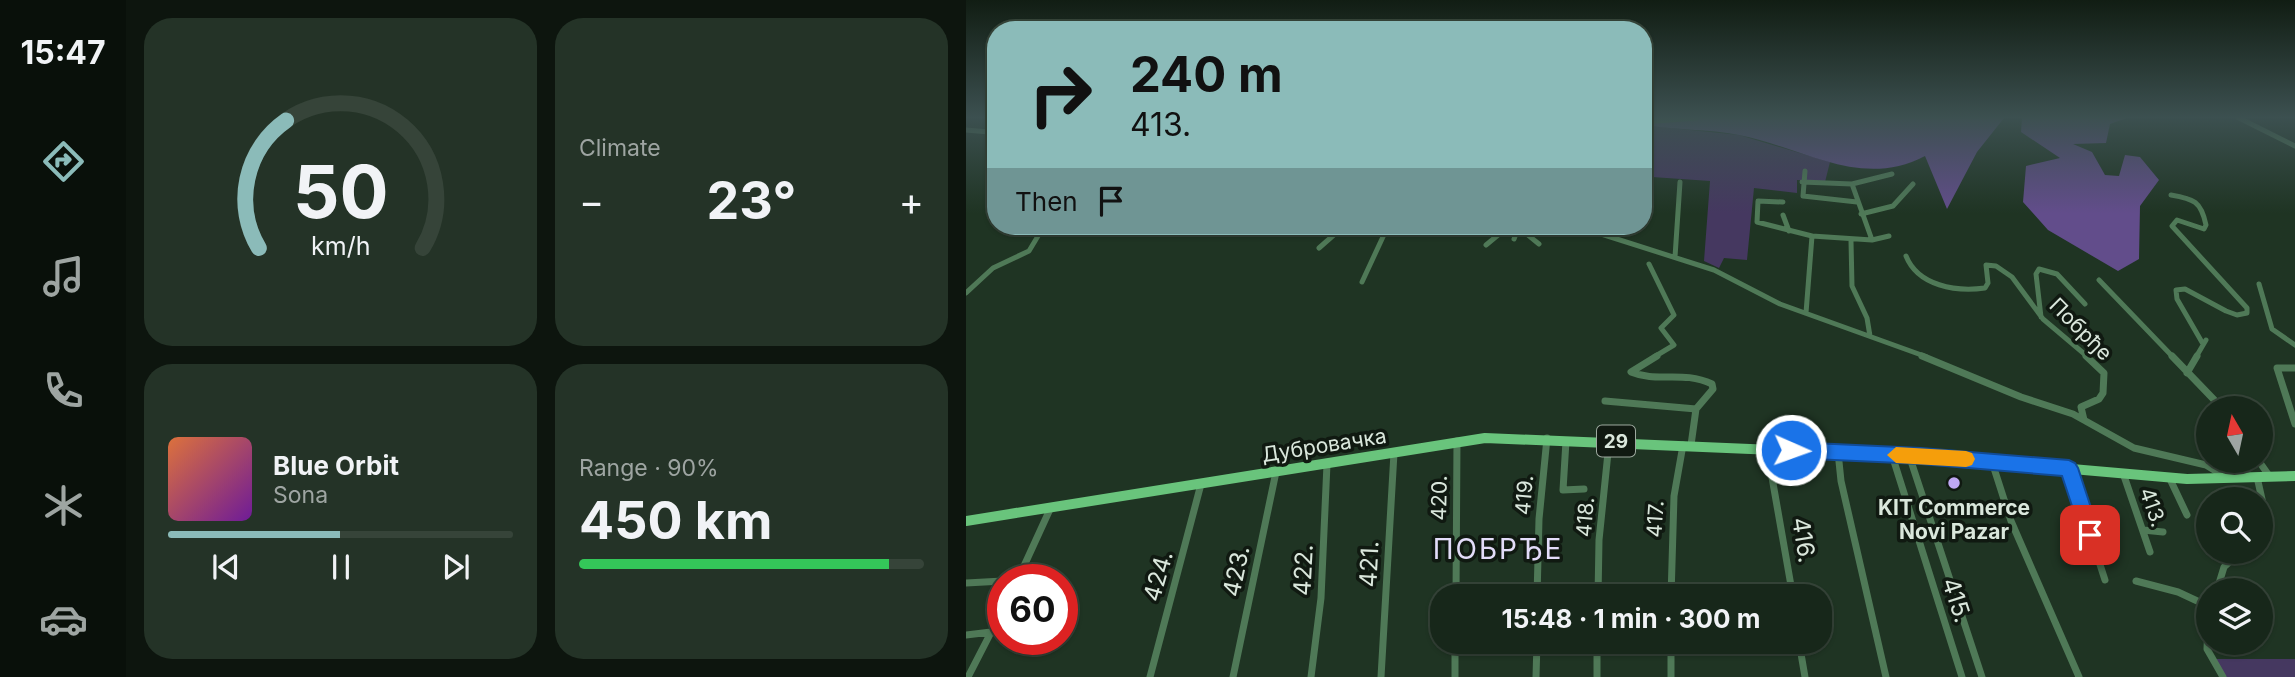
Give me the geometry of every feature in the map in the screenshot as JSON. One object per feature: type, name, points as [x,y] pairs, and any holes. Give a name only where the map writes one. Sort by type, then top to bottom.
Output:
[{"type":"main road","name":"Дубровачка","points":[[966,521],[1485,438],[1547,438],[1909,455],[2169,477],[2270,477]]},
{"type":"main road","name":"29","points":[[2270,477],[2293,478]]},
{"type":"street","points":[[1805,170],[1803,196],[1857,202]]},
{"type":"street","points":[[1802,182],[1852,184],[1892,174]]},
{"type":"street","points":[[1675,257],[1680,182]]},
{"type":"street","points":[[1852,184],[1872,240]]},
{"type":"street","points":[[1861,214],[1893,206],[1913,184]]},
{"type":"street","points":[[2171,195],[2193,197],[2202,204],[2206,225],[2204,229],[2176,220],[2172,226],[2247,308],[2247,313],[2237,315],[2185,289],[2176,290],[2177,299],[2205,342],[2187,373]]},
{"type":"street","points":[[1783,202],[1758,201],[1758,222],[1812,236],[1851,242],[1889,236]]},
{"type":"street","points":[[1783,215],[1789,231]]},
{"type":"street","points":[[966,293],[993,268],[1029,251],[1039,235]]},
{"type":"street","points":[[1319,248],[1334,235]]},
{"type":"street","points":[[1362,282],[1384,235]]},
{"type":"street","points":[[1486,244],[1498,235]]},
{"type":"street","points":[[1514,239],[1516,235]]},
{"type":"street","points":[[1529,235],[1539,244]]},
{"type":"street","points":[[1611,235],[1714,270],[1780,304],[1870,336],[1957,373],[2084,420],[2134,448],[2206,465],[2229,478]]},
{"type":"street","points":[[1806,313],[1812,236]]},
{"type":"street","points":[[1851,242],[1852,286],[1867,318],[1870,336]]},
{"type":"street","name":"Побрђе","points":[[1906,256],[1916,274],[1926,280],[1974,290],[1985,288],[1990,279],[1986,265],[1995,265],[2017,282],[2041,317],[2082,350],[2104,373],[2105,394],[2102,399],[2081,407],[2084,420]]},
{"type":"street","points":[[1649,264],[1674,315],[1661,328],[1674,345],[1636,366],[1632,374],[1689,374],[1707,381],[1713,389],[1696,409],[1687,445]]},
{"type":"street","points":[[2041,317],[2036,274],[2039,269],[2047,268],[2057,274],[2085,304]]},
{"type":"street","points":[[2099,280],[2210,396]]},
{"type":"street","points":[[2259,284],[2268,328],[2278,338],[2295,345]]},
{"type":"street","points":[[2295,368],[2277,368],[2295,424]]},
{"type":"street","points":[[1605,401],[1696,409]]},
{"type":"street","name":"419.","points":[[1537,584],[1539,519],[1547,438]]},
{"type":"street","points":[[1566,439],[1563,490],[1584,489]]},
{"type":"street","name":"420.","points":[[1456,584],[1457,441]]},
{"type":"street","name":"418.","points":[[1598,584],[1610,441]]},
{"type":"street","name":"417.","points":[[1671,584],[1674,496],[1687,445]]},
{"type":"street","name":"416.","points":[[1767,449],[1791,584]]},
{"type":"street","points":[[1838,452],[1841,481],[1886,677]]},
{"type":"street","name":"421.","points":[[1381,677],[1394,453]]},
{"type":"street","name":"415.","points":[[1892,455],[1962,677]]},
{"type":"street","name":"415.","points":[[1909,455],[1982,677]]},
{"type":"street","points":[[1991,461],[2011,521],[2079,677]]},
{"type":"street","name":"422.","points":[[1311,677],[1321,598],[1328,464]]},
{"type":"street","points":[[2069,468],[2105,580]]},
{"type":"street","name":"423.","points":[[1233,677],[1276,472]]},
{"type":"street","name":"413.","points":[[2123,473],[2150,552]]},
{"type":"street","points":[[2267,473],[2270,477]]},
{"type":"street","points":[[2169,477],[2187,515]]},
{"type":"street","points":[[2257,477],[2259,487]]},
{"type":"street","name":"424.","points":[[1150,677],[1201,484]]},
{"type":"street","points":[[1025,564],[1051,507]]},
{"type":"street","points":[[2143,530],[2163,532]]},
{"type":"street","points":[[2136,581],[2178,592],[2196,600]]},
{"type":"street","points":[[966,583],[987,582]]},
{"type":"street","points":[[966,635],[987,632]]},
{"type":"street","points":[[968,677],[987,640]]},
{"type":"street","points":[[1455,654],[1455,677]]},
{"type":"street","points":[[1536,654],[1536,677]]},
{"type":"street","points":[[1597,654],[1597,677]]},
{"type":"street","points":[[1671,654],[1671,677]]},
{"type":"street","points":[[1801,654],[1805,677]]},
{"type":"street","points":[[2210,655],[2223,677]]},
{"type":"shaded area","points":[[1652,150],[1788,150],[1830,162],[1825,182],[1797,180],[1797,193],[1754,188],[1747,260],[1724,258],[1719,268],[1704,261],[1710,181],[1652,177]]},
{"type":"shaded area","points":[[1790,150],[1979,150],[1947,209],[1925,156],[1901,165],[1878,169],[1832,163]]},
{"type":"shaded area","points":[[2047,150],[2086,150],[2092,152],[2105,175],[2119,176],[2125,155],[2140,157],[2159,180],[2140,206],[2139,259],[2118,271],[2048,230],[2023,202],[2026,166],[2060,158]]},
{"type":"shaded area","points":[[2212,659],[2295,659],[2295,677],[2223,677]]},
{"type":"slow traffic","points":[[1896,455],[1966,459]]},
{"type":"place","name":"KIT Commerce Novi Pazar","points":[[1954,483]]},
{"type":"district","name":"ПОБРЂЕ","points":[[1498,549]]},
{"type":"route","points":[[1791,450],[1921,456],[2069,468],[2090,535]]}]
